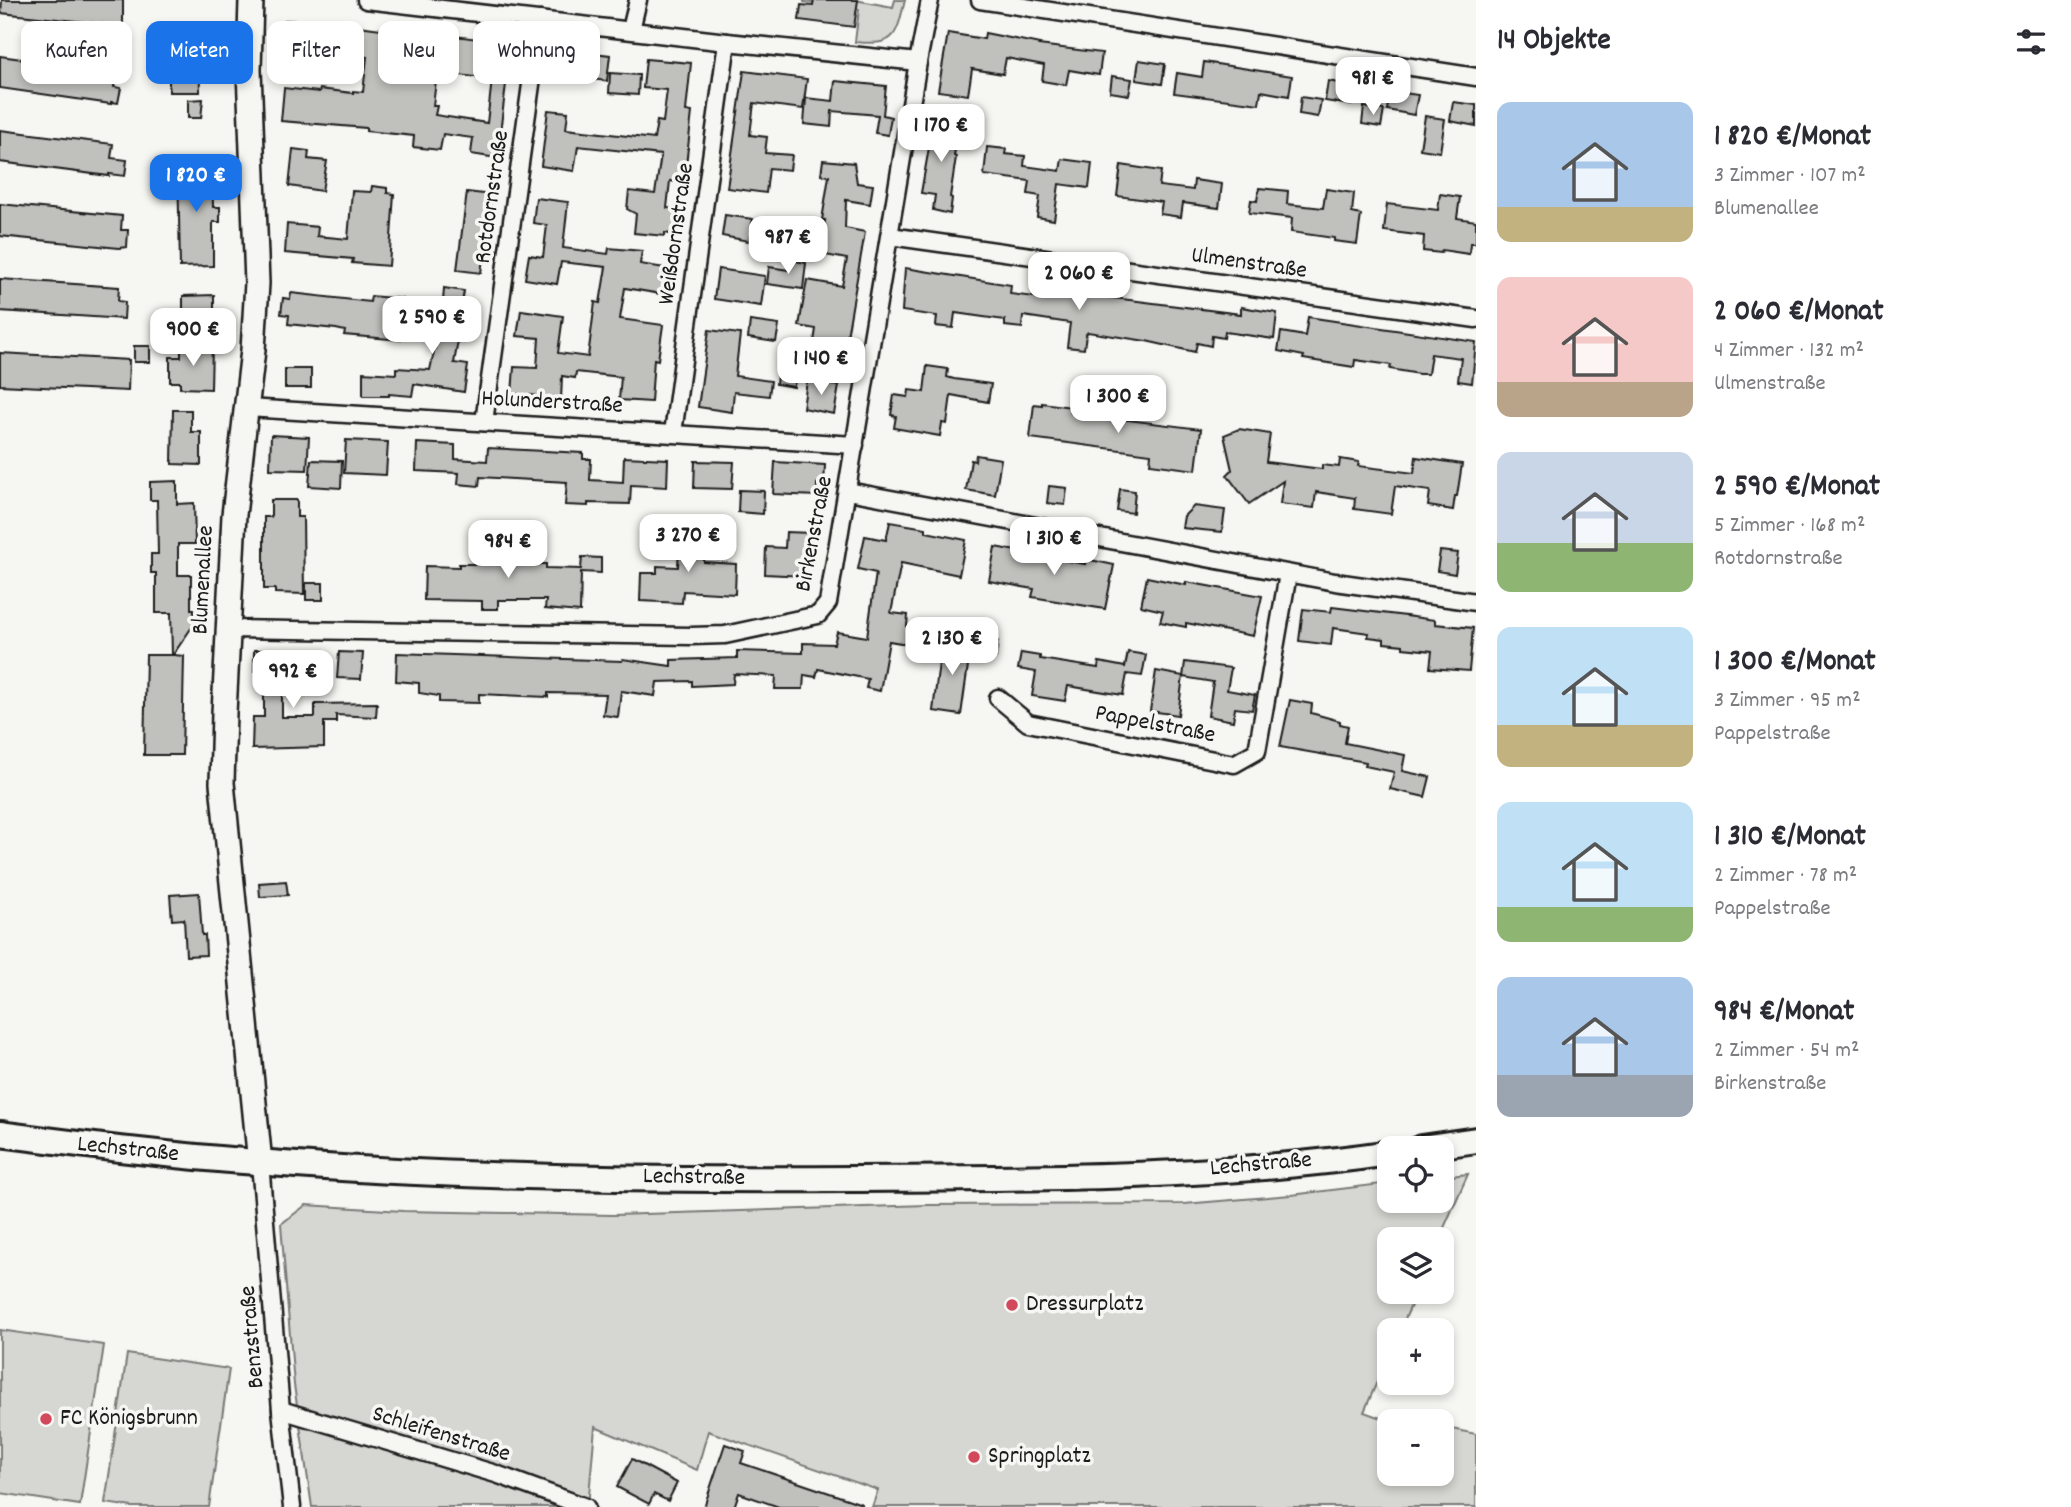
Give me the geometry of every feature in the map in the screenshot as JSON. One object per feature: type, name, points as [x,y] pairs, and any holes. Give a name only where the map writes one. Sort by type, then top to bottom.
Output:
[{"type":"main road","name":"Lechstraße","points":[[0,1134],[130,1151],[260,1163],[471,1175],[763,1179],[1068,1178],[1212,1170],[1377,1154]]},
{"type":"main road","points":[[1454,1143],[1476,1140]]},
{"type":"street","name":"Blumenallee","points":[[251,0],[250,70],[257,283],[247,408],[234,515],[222,783],[260,1163]]},
{"type":"street","points":[[366,0],[918,62]]},
{"type":"street","points":[[631,30],[638,0]]},
{"type":"street","name":"Birkenstraße","points":[[228,629],[691,636],[725,635],[818,615],[828,603],[930,0]]},
{"type":"street","points":[[980,0],[1476,77]]},
{"type":"street","name":"Rotdornstraße","points":[[484,422],[540,20]]},
{"type":"street","name":"Weißdornstraße","points":[[673,433],[727,42]]},
{"type":"street","name":"Ulmenstraße","points":[[890,236],[1476,319]]},
{"type":"street","name":"Holunderstraße","points":[[247,408],[855,445]]},
{"type":"street","points":[[848,491],[1288,574],[1476,602]]},
{"type":"street","name":"Pappelstraße","points":[[998,698],[1028,723],[1234,764],[1257,751],[1288,574]]},
{"type":"street","name":"Benzstraße","points":[[260,1163],[292,1507]]},
{"type":"street","name":"Schleifenstraße","points":[[281,1410],[496,1474],[586,1507]]},
{"type":"shaded area","points":[[804,0],[855,0],[893,7],[895,0],[905,0],[899,23],[892,36],[869,43],[855,42],[859,9]]},
{"type":"shaded area","points":[[1468,1174],[1454,1205],[1454,1176]]},
{"type":"shaded area","points":[[1377,1184],[1377,1213],[1451,1213],[1444,1227],[1377,1227],[1377,1304],[1412,1304],[1405,1318],[1377,1318],[1377,1382],[1364,1412],[1377,1417],[1377,1486],[1454,1486],[1454,1429],[1476,1434],[1476,1507],[872,1507],[878,1490],[708,1431],[697,1470],[595,1427],[588,1507],[312,1507],[294,1385],[281,1224],[306,1205],[403,1211],[613,1215],[928,1205],[1184,1204]]},
{"type":"shaded area","name":"FC Königsbrunn","points":[[0,1330],[104,1345],[80,1505],[0,1493]]},
{"type":"shaded area","points":[[127,1354],[229,1369],[209,1507],[132,1507],[105,1503]]},
{"type":"building","points":[[2,0],[123,0],[123,21],[76,21],[1,13]]},
{"type":"building","points":[[814,0],[858,0],[854,27],[799,20],[801,5],[813,6]]},
{"type":"building","points":[[364,27],[378,29],[378,84],[436,84],[433,106],[437,106],[435,115],[487,123],[491,84],[506,84],[497,158],[471,154],[473,138],[443,134],[440,150],[413,147],[414,136],[366,131],[366,128],[281,121],[284,88],[319,92],[320,89],[363,92],[367,57],[364,57]]},
{"type":"building","points":[[948,33],[984,39],[985,33],[1039,45],[1102,53],[1099,75],[1069,70],[1066,85],[1042,81],[1044,65],[1006,58],[1003,74],[972,69],[968,95],[938,91]]},
{"type":"building","points":[[459,36],[473,38],[473,77],[459,75]]},
{"type":"building","points":[[600,54],[610,55],[607,81],[600,80]]},
{"type":"building","points":[[0,56],[21,59],[21,84],[114,84],[114,87],[121,88],[118,103],[111,104],[0,88]]},
{"type":"building","points":[[646,59],[691,63],[686,111],[692,112],[684,183],[670,181],[667,208],[679,210],[675,235],[634,233],[636,214],[627,209],[629,191],[655,194],[661,155],[578,146],[574,171],[541,166],[548,110],[568,112],[566,129],[654,139],[657,121],[663,122],[667,90],[643,88]]},
{"type":"building","points":[[1139,60],[1165,64],[1162,84],[1136,80]]},
{"type":"building","points":[[1204,62],[1292,76],[1289,96],[1261,91],[1259,104],[1174,93],[1177,73],[1202,77]]},
{"type":"building","points":[[744,71],[807,79],[803,109],[754,103],[750,135],[767,137],[765,153],[792,155],[790,170],[769,168],[766,193],[727,188]]},
{"type":"building","points":[[610,73],[639,75],[638,95],[609,93]]},
{"type":"building","points":[[1112,76],[1132,79],[1129,95],[1110,92]]},
{"type":"building","points":[[835,81],[886,86],[883,115],[891,117],[888,135],[875,133],[878,115],[832,111],[831,127],[804,124],[806,98],[833,101]]},
{"type":"building","points":[[1328,81],[1354,86],[1351,105],[1325,101]]},
{"type":"building","points":[[169,84],[200,84],[200,92],[169,92]]},
{"type":"building","points":[[1390,91],[1418,95],[1414,115],[1387,110]]},
{"type":"building","points":[[1301,97],[1321,100],[1318,117],[1299,114]]},
{"type":"building","points":[[203,99],[201,118],[188,118],[188,100]]},
{"type":"building","points":[[1453,102],[1476,105],[1476,126],[1450,121]]},
{"type":"building","points":[[1364,107],[1384,110],[1381,127],[1362,124]]},
{"type":"building","points":[[1425,116],[1445,119],[1440,152],[1420,149]]},
{"type":"building","points":[[934,119],[959,122],[950,214],[933,210],[935,195],[921,193]]},
{"type":"building","points":[[0,130],[113,144],[111,158],[127,160],[125,176],[0,162]]},
{"type":"building","points":[[987,147],[1006,149],[1005,154],[1025,156],[1024,166],[1060,171],[1062,159],[1092,163],[1089,188],[1059,184],[1054,220],[1037,217],[1040,196],[1028,194],[1030,181],[984,175]]},
{"type":"building","points":[[293,149],[309,151],[308,159],[327,161],[322,191],[289,186]]},
{"type":"building","points":[[823,160],[854,163],[857,183],[873,185],[870,204],[846,200],[845,228],[865,232],[843,360],[812,355],[816,329],[799,326],[807,280],[842,286],[847,259],[820,254],[829,176],[821,175]]},
{"type":"building","points":[[212,162],[213,207],[220,207],[220,222],[213,222],[213,266],[180,267],[178,163]]},
{"type":"building","points":[[1121,165],[1161,171],[1159,186],[1193,190],[1194,180],[1222,184],[1219,208],[1183,203],[1181,217],[1160,214],[1162,202],[1117,196]]},
{"type":"building","points":[[372,186],[387,188],[387,193],[394,194],[389,266],[352,263],[353,259],[285,253],[287,224],[318,227],[317,236],[348,239],[352,191],[371,192]]},
{"type":"building","points":[[1259,188],[1288,191],[1287,204],[1323,208],[1326,189],[1354,193],[1352,213],[1361,215],[1357,244],[1291,232],[1292,218],[1249,213],[1251,200],[1257,201]]},
{"type":"building","points":[[467,192],[492,195],[481,273],[457,270]]},
{"type":"building","points":[[1440,194],[1460,197],[1457,218],[1476,221],[1476,243],[1470,243],[1469,254],[1442,250],[1441,253],[1423,251],[1424,236],[1384,231],[1387,204],[1438,210]]},
{"type":"building","points":[[536,198],[568,202],[563,248],[608,254],[609,248],[642,251],[640,264],[671,269],[667,295],[625,288],[620,319],[663,325],[658,360],[654,359],[651,402],[619,400],[621,377],[576,372],[575,378],[562,376],[561,401],[542,400],[541,396],[512,394],[514,367],[537,368],[539,338],[517,336],[521,310],[563,316],[558,353],[588,357],[595,302],[600,303],[606,267],[561,262],[557,284],[525,279],[529,255],[543,257],[547,225],[533,223]]},
{"type":"building","points":[[0,204],[122,216],[121,230],[128,230],[127,247],[0,236]]},
{"type":"building","points":[[725,215],[753,219],[749,241],[722,236]]},
{"type":"building","points":[[790,260],[806,263],[803,289],[767,284],[769,267],[789,270]]},
{"type":"building","points":[[905,268],[1011,285],[1010,294],[1041,298],[1043,289],[1241,314],[1241,307],[1277,313],[1274,339],[1225,332],[1224,338],[1212,336],[1211,346],[1197,343],[1195,352],[1088,332],[1084,349],[1067,347],[1070,323],[1023,316],[1022,328],[1005,326],[1005,320],[955,313],[953,328],[936,326],[937,316],[902,311]]},
{"type":"building","points":[[718,269],[765,276],[761,306],[714,299]]},
{"type":"building","points":[[0,279],[119,287],[118,301],[125,302],[124,319],[0,311]]},
{"type":"building","points":[[444,288],[464,291],[462,303],[476,305],[472,337],[459,335],[454,363],[468,365],[464,392],[414,384],[412,396],[363,396],[363,372],[396,374],[396,368],[430,370],[442,315]]},
{"type":"building","points":[[291,293],[370,302],[371,296],[403,299],[401,340],[344,335],[345,331],[336,329],[288,324],[289,315],[281,314],[283,298],[290,299]]},
{"type":"building","points":[[214,295],[214,325],[183,323],[183,296]]},
{"type":"building","points":[[1308,317],[1476,342],[1472,383],[1458,381],[1461,358],[1431,354],[1428,374],[1419,374],[1390,369],[1391,365],[1355,360],[1354,367],[1303,359],[1304,356],[1278,351],[1281,332],[1305,336]]},
{"type":"building","points":[[750,321],[779,325],[776,342],[748,338]]},
{"type":"building","points":[[709,330],[740,334],[735,376],[771,381],[769,396],[734,392],[732,412],[698,407]]},
{"type":"building","points":[[134,346],[150,346],[150,362],[134,362]]},
{"type":"building","points":[[181,346],[212,346],[211,389],[180,388],[180,382],[170,382],[170,357],[181,357]]},
{"type":"building","points":[[0,353],[129,360],[128,391],[0,385]]},
{"type":"building","points":[[927,366],[948,369],[947,377],[954,379],[991,384],[988,402],[951,395],[947,424],[942,423],[940,436],[894,428],[896,416],[891,415],[894,395],[908,397],[909,390],[924,392]]},
{"type":"building","points":[[778,368],[796,371],[794,387],[776,384]]},
{"type":"building","points":[[285,369],[311,369],[311,388],[285,388]]},
{"type":"building","points":[[807,381],[839,386],[834,414],[803,408]]},
{"type":"building","points":[[1034,404],[1072,407],[1071,413],[1201,429],[1196,470],[1150,464],[1151,454],[1030,438]]},
{"type":"building","points":[[173,410],[191,410],[191,432],[201,432],[201,465],[172,464]]},
{"type":"building","points":[[1239,429],[1270,434],[1266,462],[1322,469],[1322,465],[1339,467],[1340,459],[1359,462],[1358,466],[1414,473],[1416,457],[1462,464],[1453,510],[1428,506],[1430,491],[1395,486],[1391,514],[1354,509],[1355,498],[1316,492],[1314,508],[1280,504],[1283,481],[1249,504],[1227,475],[1232,470],[1224,435]]},
{"type":"building","points":[[271,435],[309,437],[307,470],[270,469]]},
{"type":"building","points":[[346,440],[388,442],[386,475],[344,473]]},
{"type":"building","points":[[417,443],[455,445],[455,459],[487,461],[488,448],[583,453],[583,459],[591,459],[590,480],[623,482],[624,457],[668,459],[667,487],[631,485],[630,504],[565,505],[567,482],[480,477],[479,486],[458,484],[459,473],[416,471]]},
{"type":"building","points":[[976,455],[1001,459],[995,495],[966,490],[971,460],[975,461]]},
{"type":"building","points":[[311,460],[342,461],[341,488],[309,486]]},
{"type":"building","points":[[695,461],[734,462],[732,489],[694,488]]},
{"type":"building","points":[[775,462],[825,465],[824,485],[817,484],[817,496],[773,494]]},
{"type":"building","points":[[177,481],[177,504],[194,503],[195,544],[178,544],[178,575],[191,575],[191,609],[194,609],[194,624],[173,655],[184,656],[182,755],[144,755],[146,655],[172,655],[171,613],[156,613],[156,573],[151,573],[151,554],[158,554],[157,500],[150,500],[150,482]]},
{"type":"building","points":[[1049,486],[1067,488],[1065,505],[1047,503]]},
{"type":"building","points":[[1120,489],[1135,491],[1133,513],[1117,511]]},
{"type":"building","points":[[739,490],[764,491],[763,514],[738,512]]},
{"type":"building","points":[[271,500],[297,500],[297,517],[303,517],[304,594],[275,593],[275,589],[264,589],[264,517],[271,517]]},
{"type":"building","points":[[1194,506],[1225,510],[1222,532],[1182,528],[1184,516]]},
{"type":"building","points":[[890,522],[926,528],[926,532],[966,540],[959,575],[901,563],[891,613],[908,615],[907,626],[910,627],[907,644],[889,641],[880,691],[866,688],[868,679],[818,669],[816,677],[804,675],[803,689],[775,689],[776,676],[734,674],[733,684],[692,686],[692,681],[657,682],[655,696],[621,691],[618,717],[603,715],[606,694],[548,693],[548,697],[479,694],[479,703],[439,702],[439,696],[419,693],[419,683],[396,681],[397,653],[623,659],[671,666],[671,660],[737,658],[737,651],[803,653],[803,643],[834,644],[837,632],[867,637],[876,573],[858,569],[865,536],[886,540]]},
{"type":"building","points":[[505,525],[506,555],[517,555],[517,564],[546,564],[546,568],[581,569],[582,557],[601,558],[601,573],[581,572],[580,612],[545,609],[546,600],[498,600],[498,609],[482,609],[482,601],[424,600],[425,566],[489,564],[488,526]]},
{"type":"building","points":[[680,528],[694,529],[694,537],[705,537],[704,562],[736,564],[735,594],[683,591],[682,603],[640,601],[641,573],[657,573],[657,566],[678,567]]},
{"type":"building","points":[[786,532],[811,533],[810,548],[806,548],[805,576],[765,574],[766,547],[785,548]]},
{"type":"building","points":[[995,547],[1085,564],[1086,559],[1114,565],[1105,609],[1032,597],[1034,589],[989,581]]},
{"type":"building","points":[[1440,551],[1458,553],[1455,574],[1437,571]]},
{"type":"building","points":[[1147,577],[1262,596],[1253,636],[1186,623],[1186,627],[1160,622],[1163,611],[1141,606]]},
{"type":"building","points":[[306,583],[323,583],[323,600],[306,600]]},
{"type":"building","points":[[1332,607],[1435,620],[1435,624],[1473,628],[1469,671],[1430,668],[1432,651],[1384,643],[1384,639],[1368,637],[1369,633],[1333,628],[1331,645],[1299,641],[1303,609],[1331,612]]},
{"type":"building","points":[[942,639],[971,644],[961,715],[933,711]]},
{"type":"building","points":[[983,639],[998,641],[996,657],[980,654]]},
{"type":"building","points":[[254,650],[287,650],[287,678],[282,678],[282,717],[315,717],[315,704],[377,703],[376,717],[336,715],[336,722],[324,722],[324,747],[252,749],[253,717],[264,717],[264,671],[254,671]]},
{"type":"building","points":[[339,652],[363,653],[361,679],[337,678]]},
{"type":"building","points":[[1128,652],[1146,655],[1142,676],[1127,674],[1123,695],[1068,686],[1065,701],[1032,696],[1036,672],[1018,669],[1021,653],[1040,656],[1040,659],[1098,668],[1099,662],[1125,667]]},
{"type":"building","points":[[1185,662],[1231,668],[1227,690],[1255,695],[1252,710],[1235,708],[1233,721],[1208,716],[1213,682],[1183,677]]},
{"type":"building","points":[[1156,671],[1183,676],[1178,715],[1150,711]]},
{"type":"building","points":[[1290,700],[1312,704],[1311,713],[1348,726],[1345,743],[1405,755],[1402,771],[1430,777],[1425,797],[1390,789],[1394,772],[1365,766],[1366,762],[1280,747]]},
{"type":"building","points":[[286,881],[288,895],[260,897],[259,883]]},
{"type":"building","points":[[199,893],[206,955],[186,956],[184,919],[172,920],[170,895]]},
{"type":"building","points":[[725,1444],[745,1451],[741,1463],[862,1504],[862,1507],[779,1507],[739,1493],[734,1507],[704,1507]]},
{"type":"building","points":[[632,1459],[677,1483],[668,1501],[654,1494],[649,1504],[617,1487]]},
{"type":"place","name":"Dressurplatz","points":[[1012,1305]]},
{"type":"place","name":"FC Königsbrunn","points":[[46,1419]]},
{"type":"place","name":"Springplatz","points":[[974,1457]]}]
